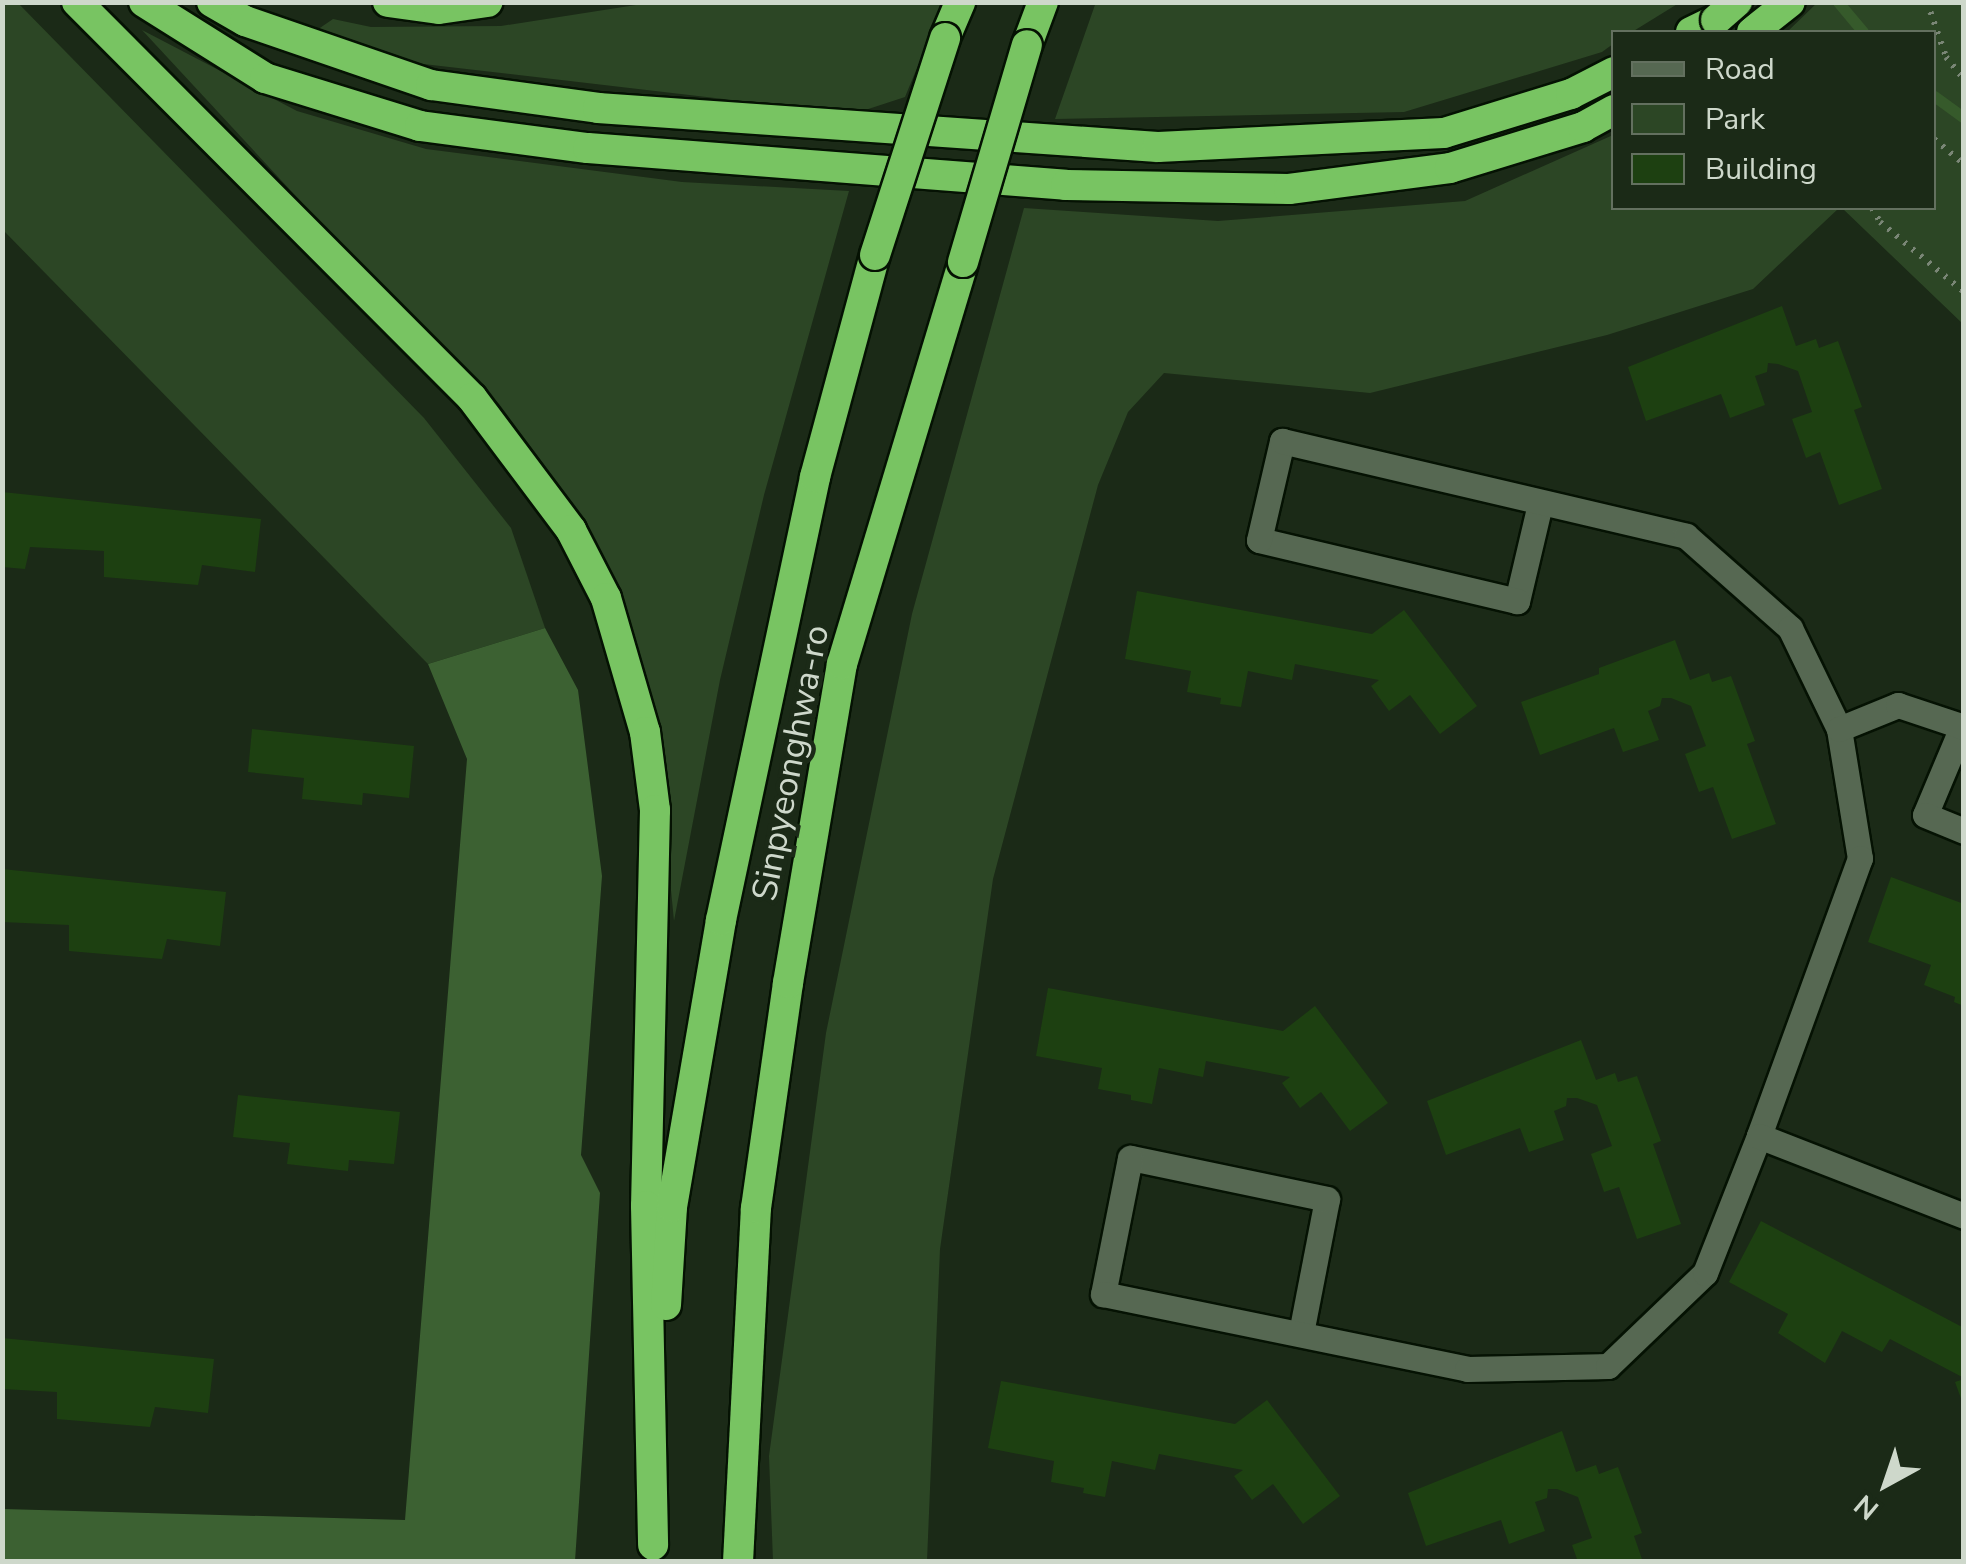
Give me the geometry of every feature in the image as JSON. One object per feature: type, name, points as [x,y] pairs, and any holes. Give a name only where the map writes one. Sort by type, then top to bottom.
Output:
[{"type":"highway","points":[[77,2],[472,398],[570,530],[606,598],[645,732],[654,810],[659,1206]]},
{"type":"highway","points":[[144,2],[265,78],[420,126],[588,148],[1066,186],[1290,190],[1450,168],[1583,126],[1611,112]]},
{"type":"highway","points":[[212,2],[244,22],[431,85],[598,108],[1158,147],[1444,133],[1571,94],[1611,74]]},
{"type":"highway","points":[[388,2],[439,9],[487,2]]},
{"type":"highway","name":"Sinpyeonghwa-ro","points":[[653,1553],[659,1206],[814,477],[875,256],[960,2]]},
{"type":"highway","points":[[1755,30],[1790,2]]},
{"type":"highway","name":"Sinpyeonghwa-ro","points":[[738,1562],[756,1208],[788,983],[842,664],[1027,45],[1043,5]]},
{"type":"lane","points":[[1300,1333],[1327,1199],[1130,1158],[1102,1294],[1467,1370],[1608,1366],[1705,1273],[1860,858],[1840,729],[1790,628],[1686,536],[1282,441],[1259,540],[1518,601],[1540,504]]},
{"type":"lane","points":[[1840,729],[1898,705],[1963,727],[1925,815],[1964,831]]},
{"type":"lane","points":[[1759,1136],[1964,1216]]},
{"type":"path","points":[[1928,2],[1946,57],[1964,78]]},
{"type":"path","points":[[1936,141],[1964,164]]},
{"type":"path","points":[[1873,210],[1880,222],[1963,290]]},
{"type":"green space","points":[[655,2],[944,3],[905,97],[853,114],[406,62],[314,32],[333,19],[371,27],[501,26]]},
{"type":"green space","points":[[1096,2],[1679,2],[1635,30],[1611,30],[1611,45],[1602,52],[1404,112],[1055,119]]},
{"type":"green space","points":[[1818,2],[1963,3],[1963,324],[1844,210],[1936,210],[1936,30],[1789,30]]},
{"type":"green space","points":[[2,3],[18,3],[424,418],[511,528],[545,628],[428,664],[3,230]]},
{"type":"green space","points":[[142,30],[297,111],[426,149],[682,182],[849,191],[764,495],[720,680],[674,921],[653,705],[611,585],[573,504],[499,404],[356,261]]},
{"type":"green space","points":[[1611,136],[1611,210],[1837,210],[1753,289],[1607,335],[1370,393],[1164,373],[1128,412],[1098,485],[993,879],[940,1249],[927,1561],[773,1561],[769,1456],[826,1033],[912,614],[1024,208],[1218,221],[1465,201]]},
{"type":"green space","points":[[545,628],[578,690],[602,876],[581,1155],[600,1193],[575,1561],[3,1561],[3,1509],[405,1520],[467,759],[428,664]]},
{"type":"building","points":[[1782,306],[1796,346],[1816,339],[1819,348],[1838,341],[1862,407],[1854,410],[1882,489],[1839,505],[1820,452],[1806,458],[1792,419],[1812,412],[1798,371],[1778,364],[1768,363],[1767,372],[1755,376],[1765,405],[1730,418],[1721,394],[1646,421],[1628,367]]},
{"type":"building","points":[[2,492],[261,519],[255,572],[202,565],[198,585],[104,577],[104,551],[30,547],[25,569],[2,567]]},
{"type":"building","points":[[1137,591],[1372,634],[1404,610],[1477,706],[1440,734],[1410,695],[1389,711],[1371,686],[1379,680],[1295,664],[1292,680],[1248,671],[1241,707],[1220,704],[1221,698],[1187,692],[1191,671],[1125,659]]},
{"type":"building","points":[[1675,640],[1690,680],[1709,673],[1712,682],[1731,676],[1755,741],[1747,744],[1776,824],[1732,839],[1713,787],[1699,792],[1685,754],[1706,746],[1691,706],[1671,698],[1662,698],[1660,706],[1648,711],[1659,740],[1623,752],[1614,728],[1540,755],[1521,702],[1599,674],[1599,668]]},
{"type":"building","points":[[252,729],[414,746],[409,798],[363,793],[362,805],[302,799],[304,778],[248,772]]},
{"type":"building","points":[[2,869],[226,892],[220,946],[167,939],[162,959],[69,951],[69,925],[2,922]]},
{"type":"building","points":[[1891,877],[1964,904],[1964,1006],[1954,1002],[1955,997],[1924,985],[1931,965],[1868,942]]},
{"type":"building","points":[[1048,988],[1283,1031],[1315,1006],[1388,1103],[1350,1131],[1321,1092],[1300,1108],[1282,1083],[1290,1077],[1206,1061],[1203,1077],[1159,1068],[1152,1104],[1131,1100],[1131,1095],[1098,1089],[1102,1068],[1036,1056]]},
{"type":"building","points":[[1581,1040],[1596,1080],[1615,1073],[1618,1082],[1637,1076],[1661,1141],[1653,1144],[1681,1224],[1637,1239],[1619,1187],[1604,1192],[1591,1154],[1612,1146],[1597,1105],[1577,1098],[1567,1098],[1566,1106],[1554,1111],[1564,1140],[1529,1152],[1520,1128],[1446,1155],[1427,1101]]},
{"type":"building","points":[[238,1095],[400,1112],[394,1164],[349,1160],[348,1171],[287,1164],[290,1143],[233,1137]]},
{"type":"building","points":[[1761,1221],[1964,1328],[1964,1378],[1890,1339],[1882,1352],[1842,1331],[1825,1363],[1778,1333],[1788,1314],[1729,1282]]},
{"type":"building","points":[[2,1338],[214,1359],[208,1413],[155,1407],[150,1427],[57,1419],[57,1392],[2,1389]]},
{"type":"building","points":[[1964,1379],[1964,1404],[1963,1404],[1955,1382]]},
{"type":"building","points":[[1001,1381],[1235,1424],[1267,1400],[1340,1496],[1303,1524],[1273,1484],[1252,1500],[1234,1476],[1243,1470],[1159,1454],[1155,1470],[1112,1461],[1105,1497],[1083,1493],[1084,1488],[1051,1482],[1054,1461],[988,1448]]},
{"type":"building","points":[[1562,1431],[1576,1472],[1596,1465],[1599,1474],[1618,1467],[1642,1533],[1634,1536],[1643,1562],[1578,1562],[1572,1545],[1592,1538],[1578,1497],[1557,1489],[1548,1489],[1547,1498],[1535,1502],[1545,1531],[1509,1544],[1501,1520],[1426,1546],[1408,1493]]},
{"type":"waterway","points":[[1838,2],[1861,30]]},
{"type":"waterway","points":[[1936,97],[1964,118]]}]
